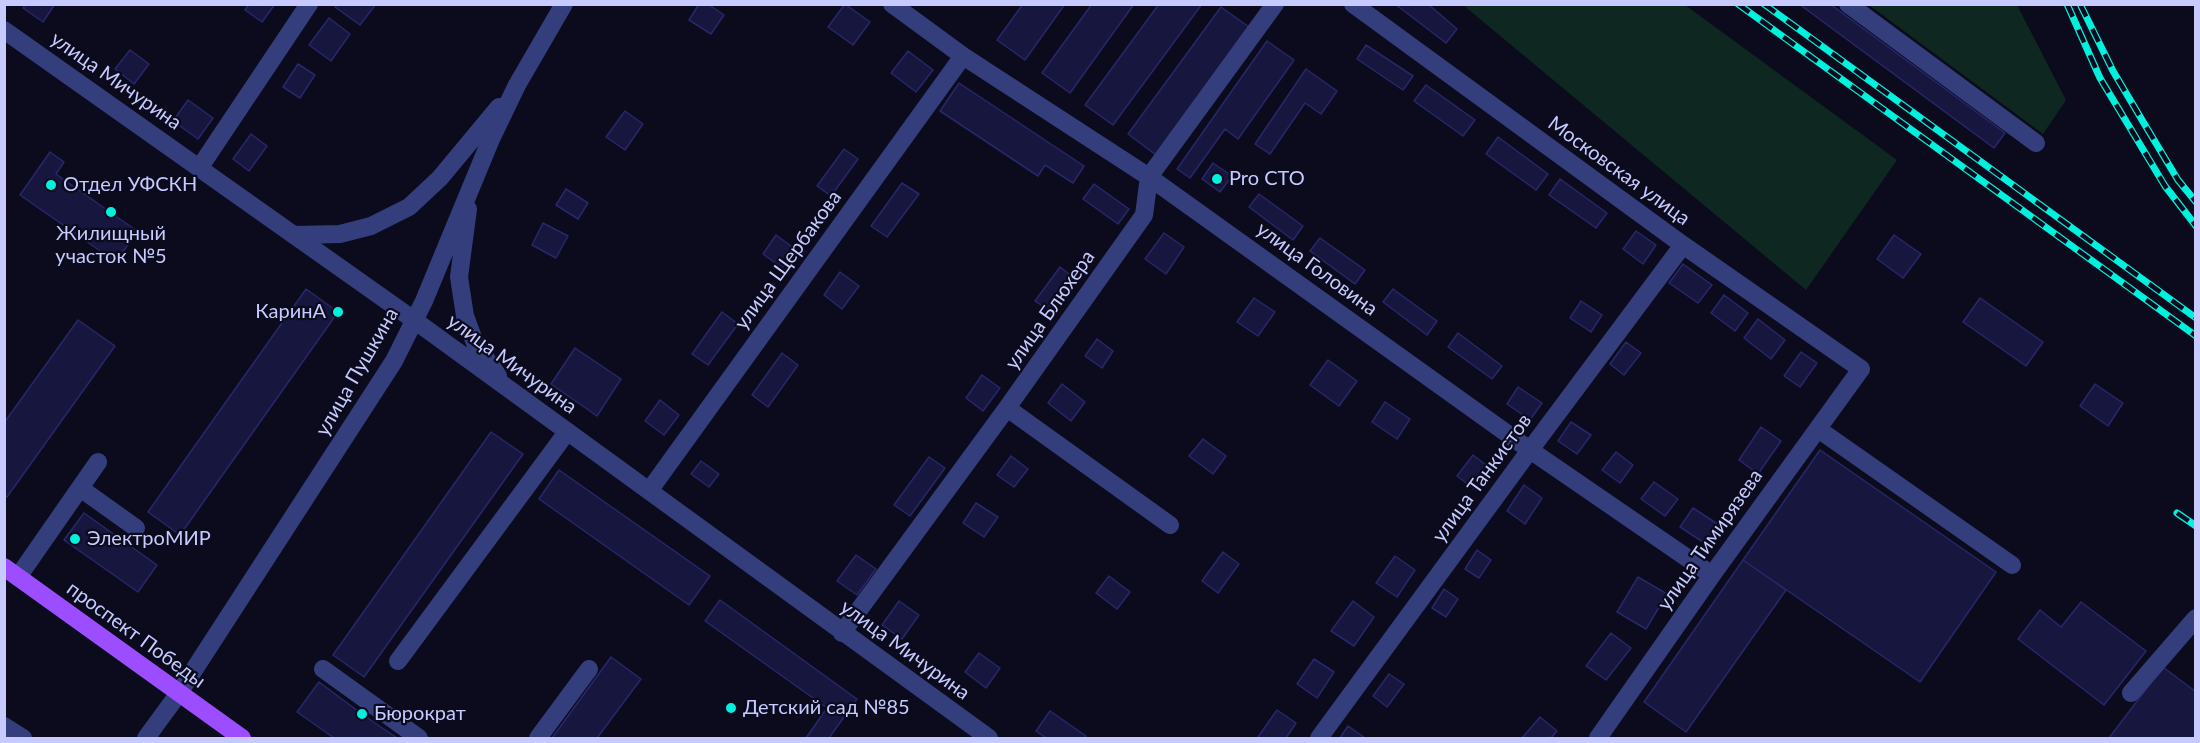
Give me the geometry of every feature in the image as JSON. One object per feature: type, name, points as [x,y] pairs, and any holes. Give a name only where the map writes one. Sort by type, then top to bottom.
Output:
[{"type":"main road","name":"проспект Победы","points":[[11,572],[242,738]]},
{"type":"street","points":[[200,167],[309,4]]},
{"type":"street","name":"улица Пушкина","points":[[146,738],[179,693],[394,362],[472,181],[517,85],[564,4]]},
{"type":"street","name":"улица Головина","points":[[892,4],[963,56],[1149,177],[1530,450],[1712,575]]},
{"type":"street","name":"улица Блюхера","points":[[842,633],[1007,408],[1144,215],[1149,177],[1275,4]]},
{"type":"street","name":"Московская улица","points":[[1353,4],[1683,245],[1861,369]]},
{"type":"street","points":[[1848,4],[2036,143]]},
{"type":"street","name":"улица Мичурина","points":[[4,30],[414,320],[989,738]]},
{"type":"street","name":"улица Щербакова","points":[[649,491],[963,56]]},
{"type":"street","points":[[294,235],[340,234],[371,226],[409,207],[440,178],[517,85]]},
{"type":"street","points":[[472,181],[459,277],[465,316],[475,343],[512,393]]},
{"type":"street","name":"улица Танкистов","points":[[1320,738],[1683,245]]},
{"type":"street","name":"улица Тимирязева","points":[[1598,738],[1861,369]]},
{"type":"street","points":[[1007,408],[1170,525]]},
{"type":"street","points":[[1818,429],[2012,565]]},
{"type":"street","points":[[398,661],[567,432]]},
{"type":"street","points":[[11,572],[80,488],[98,462]]},
{"type":"street","points":[[80,488],[136,528]]},
{"type":"street","points":[[2131,693],[2196,618]]},
{"type":"street","points":[[323,669],[419,738]]},
{"type":"street","points":[[538,738],[589,669]]},
{"type":"street","points":[[4,726],[23,738]]},
{"type":"green space","points":[[1463,5],[1685,5],[1897,160],[1806,290]]},
{"type":"green space","points":[[1869,5],[2017,5],[2066,100],[2043,134]]},
{"type":"building","points":[[26,4],[55,4],[43,22],[23,8]]},
{"type":"building","points":[[249,4],[275,4],[262,22],[245,10]]},
{"type":"building","points":[[337,4],[376,4],[360,25],[335,7]]},
{"type":"building","points":[[699,4],[708,4],[724,15],[711,34],[689,20]]},
{"type":"building","points":[[845,4],[870,22],[853,45],[828,27]]},
{"type":"building","points":[[1023,4],[1065,4],[1025,60],[997,40]]},
{"type":"building","points":[[1092,4],[1134,4],[1070,93],[1042,73]]},
{"type":"building","points":[[1159,4],[1202,4],[1113,125],[1085,105]]},
{"type":"building","points":[[1395,4],[1428,4],[1457,29],[1446,43]]},
{"type":"building","points":[[1799,4],[1830,4],[2005,133],[1994,148]]},
{"type":"building","points":[[1221,7],[1249,27],[1156,155],[1128,134]]},
{"type":"building","points":[[329,18],[350,34],[331,61],[309,45]]},
{"type":"building","points":[[1267,41],[1294,60],[1238,139],[1225,129],[1190,178],[1177,169]]},
{"type":"building","points":[[1366,45],[1413,76],[1403,90],[1357,59]]},
{"type":"building","points":[[130,50],[149,64],[134,84],[115,69]]},
{"type":"building","points":[[908,51],[933,70],[916,92],[891,73]]},
{"type":"building","points":[[298,64],[315,75],[300,98],[283,87]]},
{"type":"building","points":[[1306,69],[1337,91],[1321,114],[1305,103],[1270,154],[1255,144]]},
{"type":"building","points":[[959,83],[1084,166],[1073,183],[1045,165],[1038,176],[940,111]]},
{"type":"building","points":[[1426,85],[1475,120],[1463,136],[1414,101]]},
{"type":"building","points":[[188,100],[213,118],[198,139],[173,121]]},
{"type":"building","points":[[625,111],[643,124],[625,150],[606,137]]},
{"type":"building","points":[[251,134],[267,146],[249,171],[233,159]]},
{"type":"building","points":[[1498,137],[1548,174],[1536,190],[1486,154]]},
{"type":"building","points":[[844,149],[858,159],[831,196],[817,186]]},
{"type":"building","points":[[50,152],[64,162],[56,174],[137,231],[116,262],[20,195]]},
{"type":"building","points":[[1213,163],[1232,176],[1220,192],[1202,179]]},
{"type":"building","points":[[1560,179],[1607,213],[1596,228],[1549,195]]},
{"type":"building","points":[[902,183],[919,194],[887,237],[871,226]]},
{"type":"building","points":[[1094,184],[1129,209],[1118,224],[1083,199]]},
{"type":"building","points":[[566,189],[588,203],[578,219],[556,205]]},
{"type":"building","points":[[1259,194],[1303,226],[1293,240],[1249,207]]},
{"type":"building","points":[[543,223],[568,236],[556,258],[532,245]]},
{"type":"building","points":[[1636,231],[1656,245],[1643,264],[1623,249]]},
{"type":"building","points":[[1164,233],[1184,247],[1166,274],[1145,259]]},
{"type":"building","points":[[776,235],[795,249],[782,268],[763,254]]},
{"type":"building","points":[[1894,235],[1921,254],[1903,278],[1877,259]]},
{"type":"building","points":[[1320,238],[1365,270],[1355,284],[1310,251]]},
{"type":"building","points":[[1683,264],[1712,285],[1698,303],[1669,283]]},
{"type":"building","points":[[1060,267],[1077,280],[1053,313],[1035,301]]},
{"type":"building","points":[[840,272],[859,286],[842,309],[824,295]]},
{"type":"building","points":[[306,289],[338,312],[180,535],[148,512]]},
{"type":"building","points":[[1393,289],[1437,321],[1427,335],[1383,302]]},
{"type":"building","points":[[1724,295],[1748,313],[1735,331],[1711,313]]},
{"type":"building","points":[[1254,298],[1275,312],[1258,336],[1237,322]]},
{"type":"building","points":[[1980,298],[2043,342],[2026,366],[1963,322]]},
{"type":"building","points":[[1581,301],[1602,315],[1591,332],[1570,318]]},
{"type":"building","points":[[722,312],[738,324],[708,365],[692,354]]},
{"type":"building","points":[[1758,319],[1785,340],[1771,359],[1744,338]]},
{"type":"building","points":[[78,320],[115,346],[7,497],[4,495],[4,423]]},
{"type":"building","points":[[1458,333],[1502,366],[1492,379],[1448,347]]},
{"type":"building","points":[[1097,339],[1113,351],[1102,368],[1085,356]]},
{"type":"building","points":[[1626,342],[1641,353],[1624,375],[1610,364]]},
{"type":"building","points":[[575,348],[621,379],[597,416],[551,384]]},
{"type":"building","points":[[1801,352],[1817,363],[1800,387],[1784,376]]},
{"type":"building","points":[[782,353],[798,365],[768,407],[752,395]]},
{"type":"building","points":[[1328,360],[1357,381],[1339,406],[1310,385]]},
{"type":"building","points":[[982,375],[1000,388],[983,411],[966,398]]},
{"type":"building","points":[[1062,384],[1085,402],[1071,421],[1048,403]]},
{"type":"building","points":[[2095,384],[2123,403],[2108,426],[2080,406]]},
{"type":"building","points":[[1518,387],[1542,403],[1530,420],[1507,404]]},
{"type":"building","points":[[660,400],[679,415],[664,435],[645,421]]},
{"type":"building","points":[[1385,402],[1410,419],[1397,439],[1372,422]]},
{"type":"building","points":[[1571,422],[1591,435],[1577,454],[1558,441]]},
{"type":"building","points":[[1761,427],[1781,441],[1758,474],[1739,460]]},
{"type":"building","points":[[491,432],[523,454],[364,677],[333,655]]},
{"type":"building","points":[[1203,439],[1226,456],[1213,474],[1189,456]]},
{"type":"building","points":[[1820,450],[1996,572],[1920,682],[1743,560]]},
{"type":"building","points":[[1616,452],[1633,465],[1620,483],[1602,470]]},
{"type":"building","points":[[1473,455],[1490,468],[1474,489],[1457,476]]},
{"type":"building","points":[[1011,456],[1028,469],[1014,487],[997,475]]},
{"type":"building","points":[[929,457],[945,468],[910,516],[894,505]]},
{"type":"building","points":[[701,461],[719,474],[709,487],[691,474]]},
{"type":"building","points":[[559,470],[710,576],[689,605],[539,499]]},
{"type":"building","points":[[1654,482],[1678,499],[1665,516],[1641,499]]},
{"type":"building","points":[[1524,485],[1542,498],[1525,524],[1507,511]]},
{"type":"building","points":[[976,503],[998,517],[984,537],[963,523]]},
{"type":"building","points":[[1693,508],[1719,525],[1706,544],[1680,527]]},
{"type":"building","points":[[84,513],[157,565],[138,592],[64,540]]},
{"type":"building","points":[[1477,550],[1491,560],[1479,578],[1465,569]]},
{"type":"building","points":[[1223,552],[1239,564],[1218,593],[1202,581]]},
{"type":"building","points":[[856,555],[876,569],[857,595],[837,581]]},
{"type":"building","points":[[1395,556],[1415,570],[1397,597],[1376,583]]},
{"type":"building","points":[[1743,560],[1786,590],[1686,732],[1644,702]]},
{"type":"building","points":[[1109,576],[1130,592],[1117,609],[1096,593]]},
{"type":"building","points":[[1638,577],[1667,594],[1646,629],[1617,612]]},
{"type":"building","points":[[1444,589],[1458,599],[1446,617],[1432,608]]},
{"type":"building","points":[[720,600],[857,699],[829,738],[806,738],[827,708],[705,621]]},
{"type":"building","points":[[899,601],[919,615],[902,639],[882,625]]},
{"type":"building","points":[[1353,601],[1374,617],[1354,646],[1331,631]]},
{"type":"building","points":[[2081,602],[2146,651],[2104,705],[2018,639],[2040,610],[2061,627]]},
{"type":"building","points":[[1611,633],[1631,648],[1606,680],[1586,666]]},
{"type":"building","points":[[979,653],[1000,668],[986,688],[965,672]]},
{"type":"building","points":[[611,657],[641,679],[597,738],[552,738]]},
{"type":"building","points":[[1314,659],[1334,672],[1317,698],[1297,684]]},
{"type":"building","points":[[2163,667],[2196,692],[2196,738],[2109,738]]},
{"type":"building","points":[[1389,674],[1404,684],[1387,707],[1373,696]]},
{"type":"building","points":[[319,682],[397,738],[334,738],[297,712]]},
{"type":"building","points":[[1277,710],[1296,723],[1286,738],[1259,738],[1258,737]]},
{"type":"building","points":[[1050,711],[1086,736],[1084,738],[1046,738],[1036,731]]},
{"type":"building","points":[[1540,717],[1557,731],[1551,738],[1522,738]]},
{"type":"building","points":[[1348,726],[1365,738],[1340,738]]},
{"type":"railway","points":[[1738,4],[2196,336]]},
{"type":"railway","points":[[1764,4],[2196,318]]},
{"type":"railway","points":[[2067,4],[2100,78],[2165,186],[2196,226]]},
{"type":"railway","points":[[2080,4],[2113,71],[2178,180],[2196,202]]},
{"type":"railway","points":[[2177,513],[2196,526]]},
{"type":"place","name":"Pro СТО","points":[[1217,179]]},
{"type":"place","name":"Отдел УФСКН","points":[[51,185]]},
{"type":"place","name":"Жилищный участок №5","points":[[111,212]]},
{"type":"place","name":"КаринА","points":[[338,312]]},
{"type":"place","name":"ЭлектроМИР","points":[[75,539]]},
{"type":"place","name":"Детский сад №85","points":[[731,708]]},
{"type":"place","name":"Бюрократ","points":[[362,714]]}]
